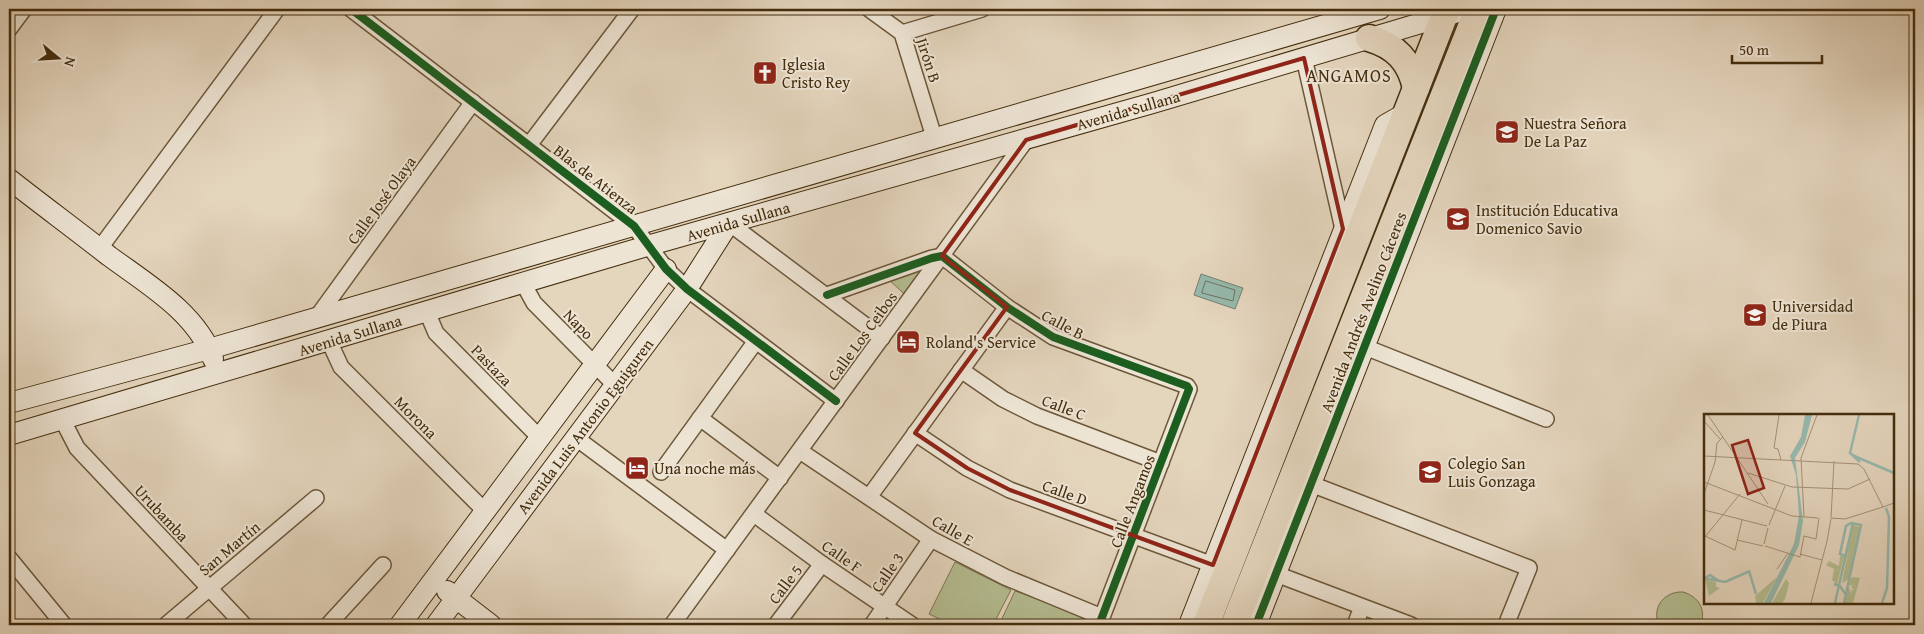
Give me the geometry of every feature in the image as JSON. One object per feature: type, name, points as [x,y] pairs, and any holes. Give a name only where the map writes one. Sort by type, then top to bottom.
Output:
[{"type":"highway","name":"Avenida Andrés Avelino Cáceres","points":[[1234,625],[1478,9]]},
{"type":"highway","name":"Avenida Andrés Avelino Cáceres","points":[[1206,625],[1416,88],[1453,11]]},
{"type":"highway","points":[[1369,38],[1392,47],[1401,55],[1413,76],[1416,88]]},
{"type":"main road","name":"Avenida Sullana","points":[[9,403],[317,318],[1022,111],[1380,9]]},
{"type":"main road","name":"Avenida Andrés Avelino Cáceres","points":[[1256,625],[1496,9]]},
{"type":"main road","name":"Avenida Sullana","points":[[9,435],[218,375],[647,246],[1026,140],[1304,58],[1369,38],[1417,16],[1453,11]]},
{"type":"main road","points":[[1022,111],[1026,140]]},
{"type":"main road","points":[[1189,625],[1385,125],[1406,113]]},
{"type":"main road","points":[[9,179],[170,302],[196,328],[209,349],[218,375]]},
{"type":"main road","name":"Avenida Luis Antonio Eguiguren","points":[[442,623],[456,599],[687,289],[729,223]]},
{"type":"main road","name":"Avenida Luis Antonio Eguiguren","points":[[400,625],[666,269]]},
{"type":"main road","points":[[434,580],[491,625]]},
{"type":"main road","points":[[418,600],[442,623]]},
{"type":"street","points":[[9,29],[24,9]]},
{"type":"street","points":[[100,248],[277,9]]},
{"type":"street","points":[[529,145],[632,9]]},
{"type":"street","points":[[902,33],[982,9]]},
{"type":"street","name":"Blas de Atienza","points":[[359,11],[634,226],[647,246],[666,269],[687,289],[836,401]]},
{"type":"street","name":"Jirón B","points":[[877,11],[902,33],[934,137]]},
{"type":"street","points":[[1304,58],[1343,229]]},
{"type":"street","name":"Calle José Olaya","points":[[317,318],[473,102]]},
{"type":"street","name":"Calle Los Ceibos","points":[[672,625],[1026,140]]},
{"type":"street","points":[[729,223],[882,338]]},
{"type":"street","points":[[826,295],[942,256]]},
{"type":"street","name":"Calle B","points":[[942,256],[1007,306],[1053,337],[1072,346],[1187,386]]},
{"type":"street","name":"Napo","points":[[523,283],[534,303],[594,366],[615,385]]},
{"type":"street","points":[[869,497],[1007,306]]},
{"type":"street","name":"Pastaza","points":[[427,312],[436,333],[540,438]]},
{"type":"street","name":"Morona","points":[[329,341],[341,367],[485,511]]},
{"type":"street","points":[[661,472],[756,341]]},
{"type":"street","points":[[1364,347],[1546,419]]},
{"type":"street","name":"Calle C","points":[[961,370],[1003,399],[1037,416],[1161,463]]},
{"type":"street","name":"Calle Angamos","points":[[1100,621],[1189,389],[1187,386]]},
{"type":"street","points":[[700,418],[780,478]]},
{"type":"street","name":"Urubamba","points":[[62,420],[77,448],[244,625]]},
{"type":"street","name":"Calle D","points":[[915,433],[960,464],[994,483],[1213,565]]},
{"type":"street","points":[[576,438],[727,550]]},
{"type":"street","name":"Calle E","points":[[800,451],[931,539],[1005,577],[1100,621]]},
{"type":"street","points":[[1311,484],[1529,568],[1506,625]]},
{"type":"street","name":"San Martín","points":[[166,625],[316,498]]},
{"type":"street","name":"Calle F","points":[[754,514],[822,564],[912,625]]},
{"type":"street","name":"Calle 3","points":[[872,625],[931,539]]},
{"type":"street","points":[[9,558],[64,625]]},
{"type":"street","name":"Calle 5","points":[[776,625],[822,564]]},
{"type":"street","points":[[328,625],[382,565]]},
{"type":"street","points":[[1276,574],[1411,625]]},
{"type":"street","points":[[1355,625],[1362,607]]},
{"type":"highlighted area","points":[[1304,58],[1343,229],[1213,565],[1010,490],[967,468],[915,433],[1007,307],[942,256],[1026,140]]},
{"type":"green space","points":[[942,256],[911,300],[888,279]]},
{"type":"green space","points":[[955,562],[1011,590],[993,625],[952,625],[929,614]]},
{"type":"green space","points":[[1015,591],[1096,619],[1093,625],[999,625]]},
{"type":"green space","points":[[1683,592],[1689,594],[1700,604],[1703,614],[1701,625],[1659,625],[1657,612],[1661,601],[1671,594]]},
{"type":"water","points":[[1201,274],[1243,288],[1235,309],[1194,295]]},
{"type":"cycle path","points":[[351,9],[634,226],[666,269],[687,289],[836,401]]},
{"type":"cycle path","points":[[1256,625],[1496,9]]},
{"type":"cycle path","points":[[827,295],[942,256],[1007,307],[1053,337],[1187,386],[1189,389],[1099,625]]},
{"type":"place","name":"Iglesia Cristo Rey","points":[[765,73]]},
{"type":"place","name":"Nuestra Señora De La Paz","points":[[1507,132]]},
{"type":"place","name":"Institución Educativa Domenico Savio","points":[[1458,219]]},
{"type":"place","name":"Universidad de Piura","points":[[1755,315]]},
{"type":"place","name":"Roland's Service","points":[[908,342]]},
{"type":"place","name":"Una noche más","points":[[637,468]]},
{"type":"place","name":"Colegio San Luis Gonzaga","points":[[1430,472]]},
{"type":"district","name":"ANGAMOS","points":[[1349,76]]}]
